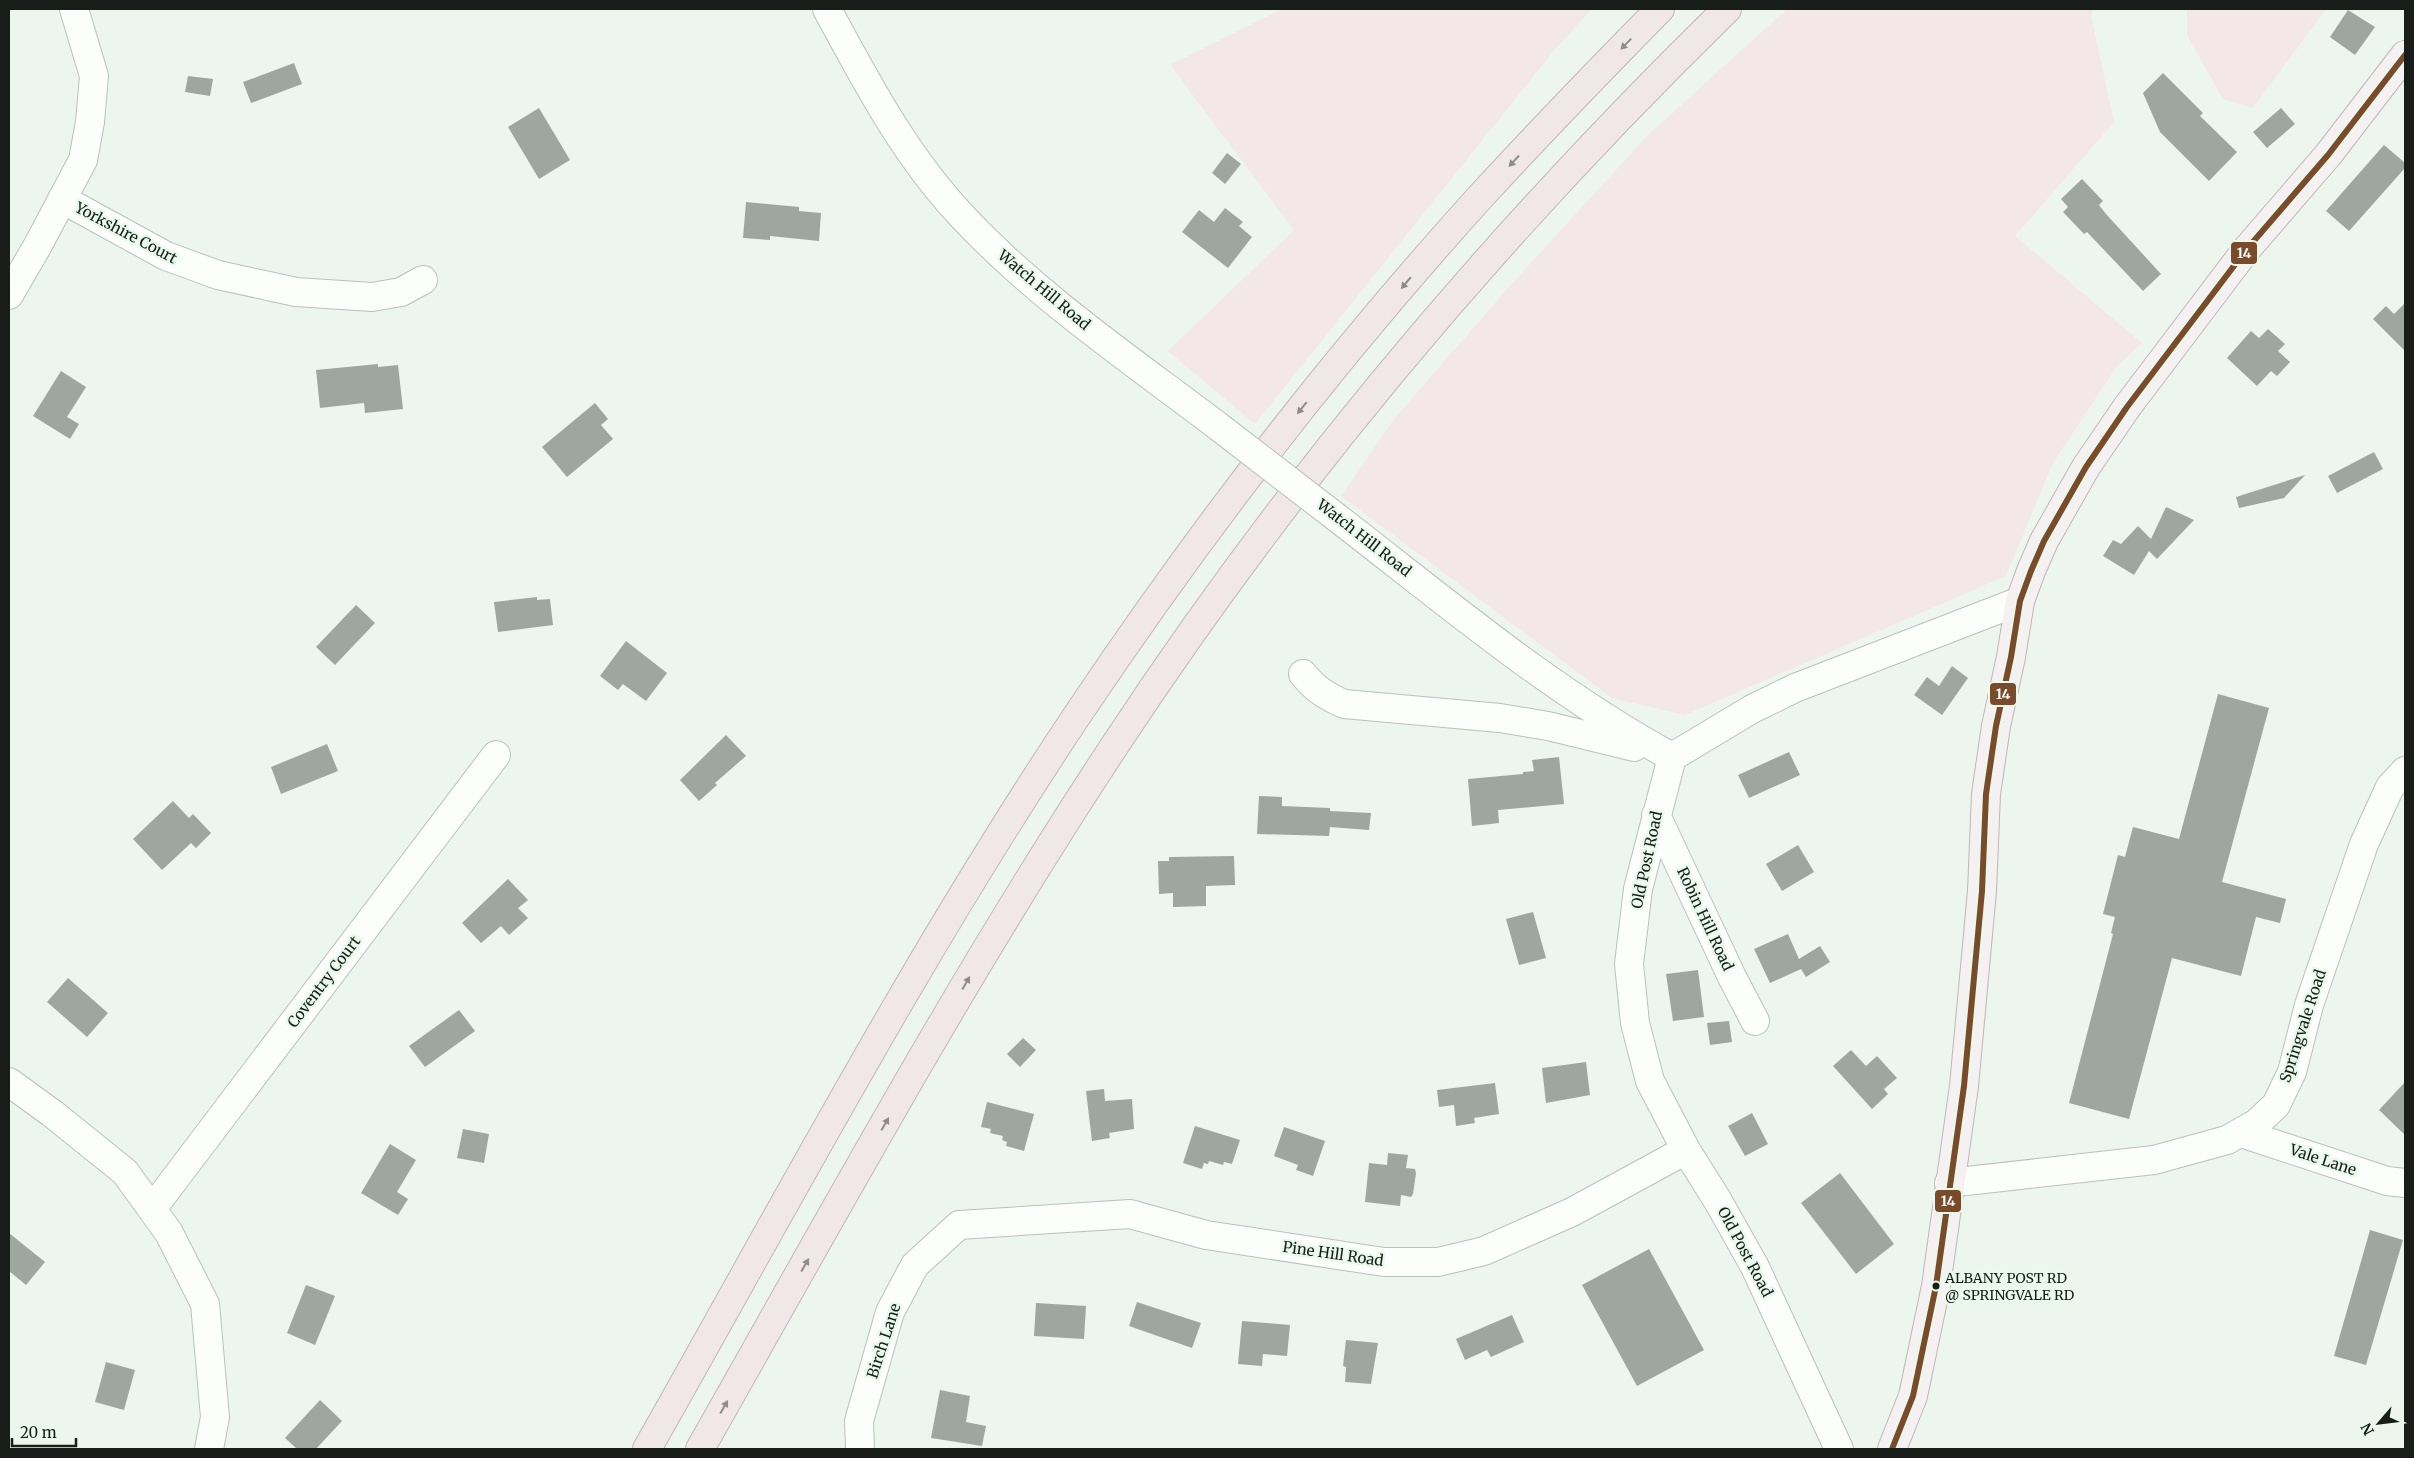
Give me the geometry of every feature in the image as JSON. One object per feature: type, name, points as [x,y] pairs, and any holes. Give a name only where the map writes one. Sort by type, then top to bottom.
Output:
[{"type":"highway","points":[[647,1449],[955,909],[1039,774],[1130,639],[1270,448],[1406,282],[1545,127],[1660,9]]},
{"type":"highway","points":[[700,1449],[977,964],[1075,807],[1163,674],[1308,477],[1400,364],[1516,227],[1644,91],[1727,9]]},
{"type":"highway","points":[[1644,91],[1742,9]]},
{"type":"main road","points":[[1892,1449],[1914,1387],[1936,1286],[1971,1023],[1982,891],[1986,794],[1996,726],[2011,657],[2020,601],[2031,571],[2060,512],[2086,467],[2122,415],[2246,250],[2328,155],[2405,55]]},
{"type":"street","points":[[9,295],[82,160],[90,122],[94,76],[74,9]]},
{"type":"street","name":"Watch Hill Road","points":[[828,9],[894,129],[924,171],[959,214],[996,251],[1038,288],[1540,674],[1588,708],[1672,757]]},
{"type":"street","name":"Yorkshire Court","points":[[62,199],[166,256],[218,275],[296,292],[372,297],[401,292],[423,280]]},
{"type":"street","points":[[1303,674],[1321,692],[1344,704],[1500,718],[1593,736],[1672,757],[1752,709],[1795,688],[2020,601]]},
{"type":"street","name":"Coventry Court","points":[[152,1209],[496,755]]},
{"type":"street","name":"Old Post Road","points":[[1672,757],[1638,889],[1629,964],[1635,1023],[1650,1081],[1686,1150],[1718,1201],[1755,1267],[1839,1449]]},
{"type":"street","name":"Springvale Road","points":[[1949,1183],[2154,1160],[2227,1140],[2257,1123],[2276,1106],[2292,1072],[2309,1004],[2364,844],[2390,788],[2405,771]]},
{"type":"street","name":"Robin Hill Road","points":[[1656,815],[1732,977],[1755,1021]]},
{"type":"street","points":[[9,1082],[53,1114],[125,1172],[169,1233],[205,1304],[215,1417],[209,1449]]},
{"type":"street","name":"Vale Lane","points":[[2241,1133],[2381,1179],[2405,1183]]},
{"type":"street","name":"Pine Hill Road","points":[[959,1224],[1130,1214],[1206,1235],[1384,1262],[1438,1262],[1484,1251],[1572,1212],[1686,1150]]},
{"type":"street","name":"Birch Lane","points":[[860,1449],[859,1421],[890,1312],[915,1265],[959,1224]]},
{"type":"shaded area","points":[[1282,9],[1592,9],[1556,48],[1255,424],[1168,351],[1294,230],[1170,65]]},
{"type":"shaded area","points":[[1787,9],[2092,9],[2091,15],[2114,122],[2015,236],[2142,343],[2117,366],[2053,463],[2006,576],[1685,715],[1612,698],[1341,496],[1395,418],[1509,287],[1647,136]]},
{"type":"shaded area","points":[[2187,9],[2326,9],[2253,108],[2223,99],[2187,35]]},
{"type":"building","points":[[2348,10],[2375,27],[2355,55],[2330,37]]},
{"type":"building","points":[[294,63],[302,84],[251,103],[243,82]]},
{"type":"building","points":[[2163,73],[2203,113],[2200,116],[2237,152],[2209,181],[2160,132],[2143,93]]},
{"type":"building","points":[[188,76],[213,79],[210,96],[185,92]]},
{"type":"building","points":[[539,108],[570,160],[539,179],[508,127]]},
{"type":"building","points":[[2281,108],[2295,124],[2267,148],[2253,132]]},
{"type":"building","points":[[2384,145],[2405,163],[2405,168],[2349,231],[2326,211]]},
{"type":"building","points":[[1227,153],[1241,164],[1225,184],[1212,173]]},
{"type":"building","points":[[2082,179],[2103,201],[2099,205],[2106,214],[2161,274],[2143,291],[2087,232],[2084,234],[2063,212],[2068,207],[2061,199]]},
{"type":"building","points":[[746,202],[799,207],[799,211],[821,213],[819,241],[770,236],[770,240],[743,238]]},
{"type":"building","points":[[1225,208],[1243,222],[1239,226],[1252,237],[1228,268],[1182,232],[1199,210],[1214,222]]},
{"type":"building","points":[[2405,303],[2405,351],[2373,319],[2386,306],[2394,314]]},
{"type":"building","points":[[2268,329],[2285,344],[2278,351],[2290,362],[2277,376],[2271,371],[2257,386],[2227,358],[2251,331],[2259,338]]},
{"type":"building","points":[[378,364],[378,367],[398,365],[403,409],[365,413],[364,403],[320,408],[316,370]]},
{"type":"building","points":[[61,371],[86,387],[67,417],[79,424],[70,439],[33,416]]},
{"type":"building","points":[[595,403],[608,419],[601,425],[613,439],[567,477],[542,447]]},
{"type":"building","points":[[2374,452],[2383,469],[2337,493],[2328,476]]},
{"type":"building","points":[[2305,475],[2284,498],[2239,508],[2236,497]]},
{"type":"building","points":[[2166,507],[2194,520],[2157,559],[2149,551],[2134,575],[2103,556],[2113,540],[2121,544],[2138,526],[2151,539]]},
{"type":"building","points":[[537,597],[537,600],[550,599],[553,625],[498,632],[494,602]]},
{"type":"building","points":[[356,605],[375,623],[335,665],[316,647]]},
{"type":"building","points":[[626,641],[667,673],[646,701],[623,684],[618,690],[600,676]]},
{"type":"building","points":[[1952,666],[1968,678],[1942,715],[1914,695],[1927,677],[1939,686]]},
{"type":"building","points":[[2218,694],[2269,708],[2222,882],[2286,899],[2280,923],[2256,917],[2241,976],[2172,958],[2129,1119],[2069,1103],[2113,934],[2111,933],[2115,917],[2103,914],[2118,855],[2125,857],[2133,827],[2179,839]]},
{"type":"building","points":[[726,735],[746,756],[715,783],[717,785],[699,801],[680,780]]},
{"type":"building","points":[[327,744],[338,771],[281,794],[271,767]]},
{"type":"building","points":[[1789,752],[1800,775],[1749,798],[1738,775]]},
{"type":"building","points":[[1559,757],[1564,804],[1498,810],[1499,823],[1472,826],[1468,779],[1523,774],[1523,772],[1534,771],[1532,760]]},
{"type":"building","points":[[1259,796],[1282,797],[1282,806],[1330,808],[1330,811],[1371,813],[1369,830],[1330,827],[1329,836],[1257,834]]},
{"type":"building","points":[[173,801],[189,818],[193,814],[211,833],[196,848],[191,843],[162,870],[133,839]]},
{"type":"building","points":[[1798,845],[1814,872],[1782,891],[1766,864]]},
{"type":"building","points":[[1234,856],[1235,885],[1206,886],[1206,906],[1173,907],[1173,893],[1159,894],[1158,861],[1169,861],[1169,857]]},
{"type":"building","points":[[508,879],[528,900],[518,908],[528,918],[509,935],[501,926],[481,943],[462,923]]},
{"type":"building","points":[[1533,912],[1546,958],[1519,965],[1506,919]]},
{"type":"building","points":[[1788,934],[1799,959],[1820,946],[1830,962],[1806,977],[1801,969],[1770,983],[1754,949]]},
{"type":"building","points":[[1698,970],[1704,1017],[1673,1021],[1666,974]]},
{"type":"building","points":[[68,978],[108,1013],[87,1037],[47,1002]]},
{"type":"building","points":[[459,1010],[475,1031],[425,1067],[409,1046]]},
{"type":"building","points":[[1729,1021],[1732,1042],[1710,1045],[1707,1023]]},
{"type":"building","points":[[1023,1038],[1036,1050],[1020,1067],[1007,1054]]},
{"type":"building","points":[[1851,1050],[1866,1066],[1877,1056],[1897,1078],[1884,1089],[1888,1094],[1872,1109],[1833,1066]]},
{"type":"building","points":[[1586,1062],[1590,1095],[1546,1103],[1542,1068]]},
{"type":"building","points":[[2405,1082],[2405,1135],[2379,1110]]},
{"type":"building","points":[[1495,1083],[1499,1114],[1474,1118],[1475,1123],[1456,1126],[1454,1105],[1439,1107],[1437,1090]]},
{"type":"building","points":[[1104,1089],[1105,1101],[1132,1099],[1134,1129],[1109,1133],[1110,1138],[1092,1141],[1086,1091]]},
{"type":"building","points":[[987,1102],[1034,1114],[1024,1151],[1006,1146],[1007,1142],[1002,1140],[1003,1136],[990,1133],[991,1129],[981,1127]]},
{"type":"building","points":[[1752,1113],[1768,1144],[1745,1156],[1728,1126]]},
{"type":"building","points":[[1195,1126],[1240,1140],[1232,1164],[1224,1162],[1223,1165],[1209,1161],[1208,1164],[1204,1163],[1202,1169],[1183,1163]]},
{"type":"building","points":[[1284,1127],[1325,1141],[1313,1176],[1296,1170],[1298,1165],[1274,1156]]},
{"type":"building","points":[[463,1129],[489,1134],[484,1163],[457,1158]]},
{"type":"building","points":[[390,1144],[416,1160],[397,1192],[408,1199],[398,1215],[361,1193]]},
{"type":"building","points":[[1388,1153],[1408,1155],[1406,1168],[1415,1169],[1416,1173],[1413,1194],[1411,1197],[1401,1195],[1400,1206],[1365,1202],[1369,1163],[1387,1165]]},
{"type":"building","points":[[1840,1173],[1894,1244],[1856,1274],[1801,1203]]},
{"type":"building","points":[[2370,1230],[2403,1240],[2366,1365],[2334,1356]]},
{"type":"building","points":[[9,1233],[45,1262],[26,1285],[9,1271]]},
{"type":"building","points":[[1649,1249],[1704,1350],[1637,1386],[1582,1285]]},
{"type":"building","points":[[306,1285],[335,1296],[315,1345],[287,1333]]},
{"type":"building","points":[[1137,1302],[1201,1323],[1192,1348],[1129,1326]]},
{"type":"building","points":[[1036,1303],[1086,1306],[1084,1339],[1034,1336]]},
{"type":"building","points":[[1512,1315],[1524,1342],[1491,1357],[1487,1350],[1465,1360],[1456,1339]]},
{"type":"building","points":[[1242,1321],[1290,1325],[1287,1356],[1263,1354],[1262,1366],[1238,1364]]},
{"type":"building","points":[[1346,1340],[1378,1343],[1371,1384],[1345,1382],[1346,1367],[1343,1366]]},
{"type":"building","points":[[106,1362],[135,1370],[124,1410],[95,1402]]},
{"type":"building","points":[[940,1390],[970,1396],[966,1422],[986,1426],[982,1446],[931,1438]]},
{"type":"building","points":[[320,1400],[342,1421],[316,1449],[297,1449],[285,1438]]},
{"type":"transit line","name":"14","points":[[1892,1449],[1913,1396],[1936,1286],[1964,1086],[1982,891],[1986,794],[1996,726],[2011,657],[2020,601],[2031,571],[2044,541],[2086,467],[2127,407],[2246,250],[2328,155],[2405,55]]},
{"type":"place","name":"ALBANY POST RD @ SPRINGVALE RD","points":[[1936,1286]]}]
